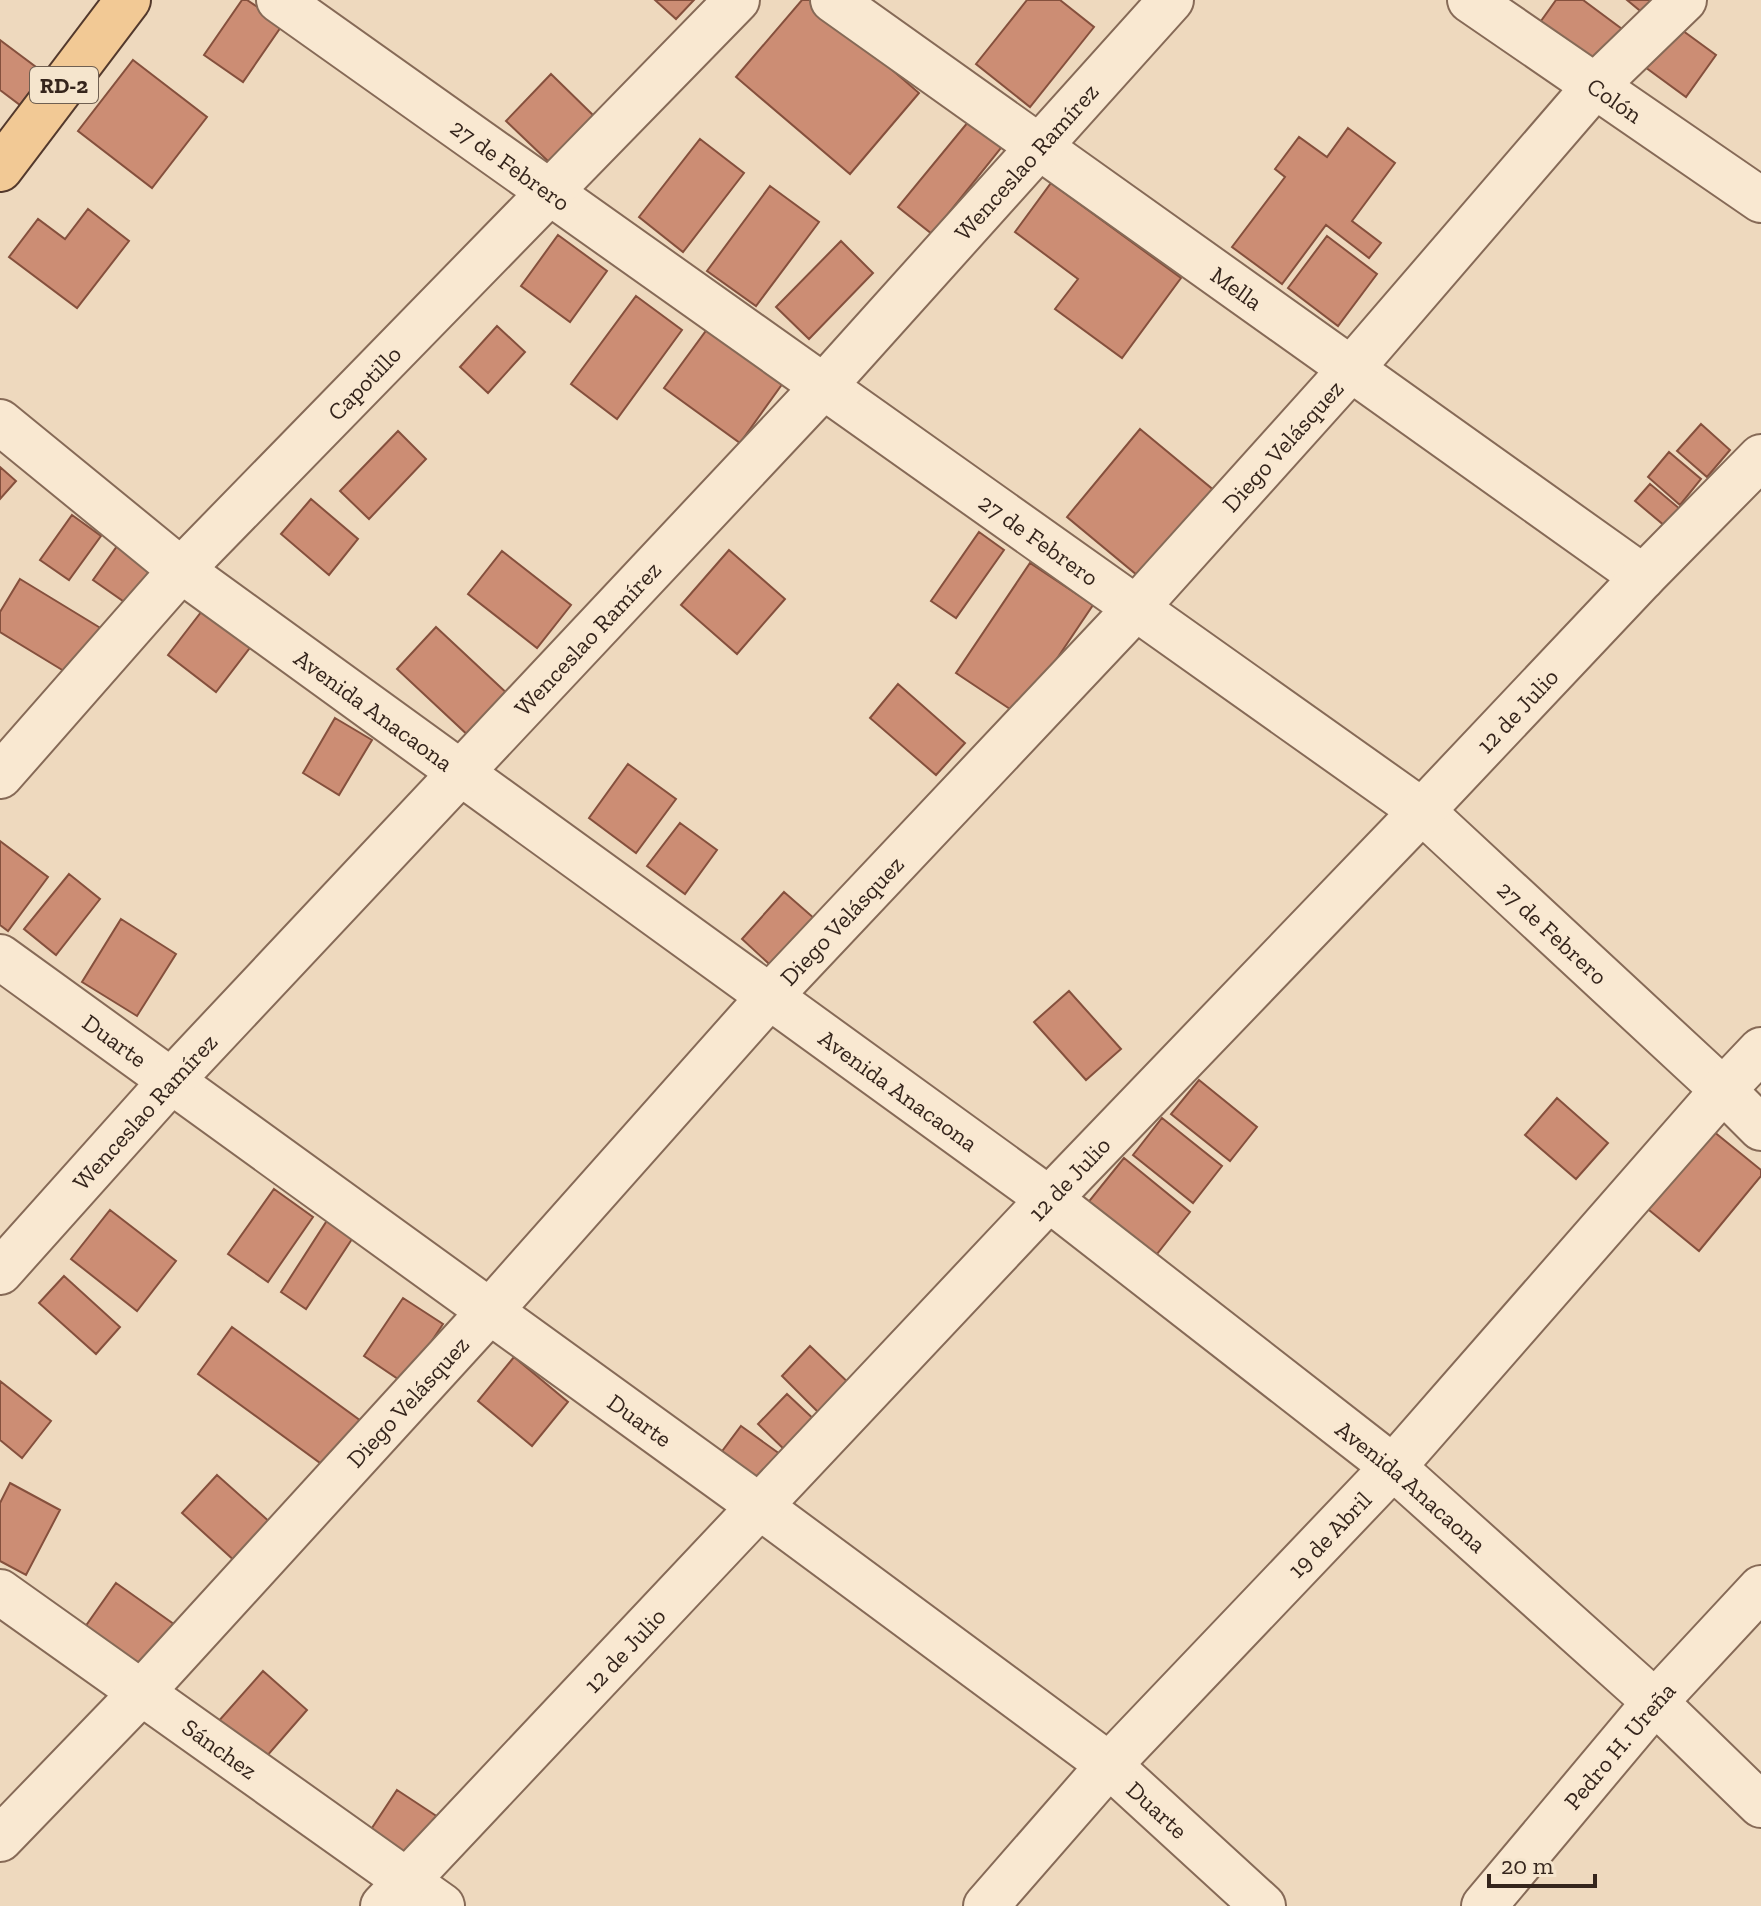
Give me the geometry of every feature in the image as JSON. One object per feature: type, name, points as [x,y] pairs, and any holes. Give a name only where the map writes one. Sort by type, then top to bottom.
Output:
[{"type":"main road","name":"RD-2","points":[[0,169],[128,0]]},
{"type":"street","name":"27 de Febrero","points":[[279,0],[1422,811],[1761,1128]]},
{"type":"street","name":"Capotillo","points":[[0,776],[181,570],[737,0]]},
{"type":"street","name":"Mella","points":[[833,0],[1643,577]]},
{"type":"street","name":"Wenceslao Ramírez","points":[[0,1272],[171,1081],[823,387],[1171,0]]},
{"type":"street","name":"Colón","points":[[1470,0],[1761,200]]},
{"type":"street","name":"Diego Velásquez","points":[[0,1839],[141,1693],[490,1311],[769,997],[1136,608],[1351,369],[1595,86],[1684,0]]},
{"type":"street","name":"Avenida Anacaona","points":[[0,422],[181,570],[1049,1199],[1393,1467],[1655,1702],[1761,1805]]},
{"type":"street","name":"12 de Julio","points":[[394,1894],[1049,1199],[1761,457]]},
{"type":"street","name":"Duarte","points":[[0,957],[759,1506],[1109,1765],[1263,1906]]},
{"type":"street","name":"19 de Abril","points":[[986,1906],[1109,1765],[1393,1467],[1761,1050]]},
{"type":"street","name":"Pedro H. Ureña","points":[[1484,1906],[1655,1702],[1761,1588]]},
{"type":"street","name":"Sánchez","points":[[0,1592],[141,1693],[394,1894],[442,1906]]},
{"type":"building","points":[[242,0],[247,0],[283,24],[243,82],[204,55]]},
{"type":"building","points":[[655,0],[694,0],[676,19]]},
{"type":"building","points":[[802,0],[811,0],[919,93],[850,174],[736,77]]},
{"type":"building","points":[[1027,0],[1060,0],[1094,27],[1030,107],[976,64]]},
{"type":"building","points":[[1556,0],[1583,0],[1622,29],[1592,70],[1536,28]]},
{"type":"building","points":[[1627,0],[1666,0],[1650,19]]},
{"type":"building","points":[[1675,25],[1716,55],[1686,97],[1645,67]]},
{"type":"building","points":[[0,40],[44,73],[20,105],[0,90]]},
{"type":"building","points":[[133,60],[207,117],[152,188],[78,131]]},
{"type":"building","points":[[551,74],[594,116],[549,162],[506,121]]},
{"type":"building","points":[[973,116],[1005,143],[932,234],[898,207]]},
{"type":"building","points":[[1348,128],[1395,163],[1352,221],[1381,243],[1369,258],[1326,225],[1282,284],[1232,247],[1285,177],[1275,169],[1299,137],[1327,157]]},
{"type":"building","points":[[700,139],[744,173],[683,252],[639,217]]},
{"type":"building","points":[[1051,183],[1181,278],[1122,358],[1055,309],[1078,279],[1015,232]]},
{"type":"building","points":[[770,186],[819,222],[756,306],[707,271]]},
{"type":"building","points":[[88,209],[129,241],[77,308],[9,257],[38,219],[65,239]]},
{"type":"building","points":[[558,235],[607,271],[570,322],[521,286]]},
{"type":"building","points":[[1327,236],[1377,274],[1338,326],[1288,288]]},
{"type":"building","points":[[841,241],[873,273],[809,339],[776,307]]},
{"type":"building","points":[[636,296],[682,330],[617,419],[571,384]]},
{"type":"building","points":[[497,326],[525,352],[488,393],[460,367]]},
{"type":"building","points":[[708,328],[783,383],[740,443],[664,388]]},
{"type":"building","points":[[1701,424],[1730,450],[1707,477],[1677,451]]},
{"type":"building","points":[[1140,429],[1216,492],[1143,580],[1067,517]]},
{"type":"building","points":[[398,431],[426,459],[369,519],[340,491]]},
{"type":"building","points":[[1669,452],[1701,479],[1680,505],[1648,477]]},
{"type":"building","points":[[0,467],[16,481],[0,499]]},
{"type":"building","points":[[1650,484],[1680,509],[1665,526],[1635,501]]},
{"type":"building","points":[[311,499],[358,539],[329,575],[281,534]]},
{"type":"building","points":[[72,515],[101,536],[69,580],[40,560]]},
{"type":"building","points":[[979,532],[1004,550],[956,618],[931,601]]},
{"type":"building","points":[[120,542],[160,569],[133,608],[93,580]]},
{"type":"building","points":[[729,550],[785,599],[737,654],[681,605]]},
{"type":"building","points":[[502,551],[571,605],[537,648],[468,594]]},
{"type":"building","points":[[1030,563],[1093,605],[1019,715],[956,673]]},
{"type":"building","points":[[20,579],[107,632],[77,679],[0,632],[0,612]]},
{"type":"building","points":[[212,598],[259,636],[216,692],[168,655]]},
{"type":"building","points":[[436,627],[511,697],[472,739],[397,669]]},
{"type":"building","points":[[898,684],[965,743],[936,775],[870,718]]},
{"type":"building","points":[[335,718],[372,740],[339,795],[303,773]]},
{"type":"building","points":[[628,764],[676,799],[636,853],[589,818]]},
{"type":"building","points":[[680,823],[717,850],[685,894],[647,866]]},
{"type":"building","points":[[0,841],[48,877],[8,931],[0,925]]},
{"type":"building","points":[[69,874],[100,899],[56,955],[24,929]]},
{"type":"building","points":[[784,892],[823,926],[780,974],[742,939]]},
{"type":"building","points":[[121,919],[176,954],[137,1016],[82,982]]},
{"type":"building","points":[[1069,991],[1121,1049],[1086,1080],[1034,1022]]},
{"type":"building","points":[[1199,1080],[1257,1127],[1230,1161],[1171,1114]]},
{"type":"building","points":[[1557,1098],[1608,1143],[1576,1179],[1525,1135]]},
{"type":"building","points":[[1162,1118],[1222,1166],[1193,1203],[1133,1155]]},
{"type":"building","points":[[1713,1131],[1761,1170],[1761,1176],[1699,1251],[1638,1201]]},
{"type":"building","points":[[1124,1158],[1190,1212],[1153,1259],[1086,1205]]},
{"type":"building","points":[[274,1189],[313,1217],[268,1282],[228,1254]]},
{"type":"building","points":[[110,1210],[176,1261],[137,1311],[71,1259]]},
{"type":"building","points":[[328,1219],[354,1236],[306,1309],[281,1292]]},
{"type":"building","points":[[64,1276],[120,1327],[96,1354],[39,1303]]},
{"type":"building","points":[[403,1298],[443,1324],[404,1383],[364,1356]]},
{"type":"building","points":[[232,1327],[361,1421],[327,1468],[198,1374]]},
{"type":"building","points":[[810,1346],[854,1388],[825,1419],[782,1376]]},
{"type":"building","points":[[514,1357],[568,1402],[532,1446],[478,1401]]},
{"type":"building","points":[[0,1381],[51,1421],[22,1458],[0,1440]]},
{"type":"building","points":[[787,1394],[819,1424],[789,1454],[758,1424]]},
{"type":"building","points":[[741,1426],[784,1457],[764,1485],[720,1454]]},
{"type":"building","points":[[217,1475],[272,1524],[237,1563],[182,1513]]},
{"type":"building","points":[[10,1483],[60,1510],[26,1575],[0,1561],[0,1503]]},
{"type":"building","points":[[116,1583],[185,1632],[155,1675],[85,1627]]},
{"type":"building","points":[[263,1671],[307,1710],[253,1772],[209,1732]]},
{"type":"building","points":[[397,1790],[444,1821],[415,1865],[368,1834]]}]
